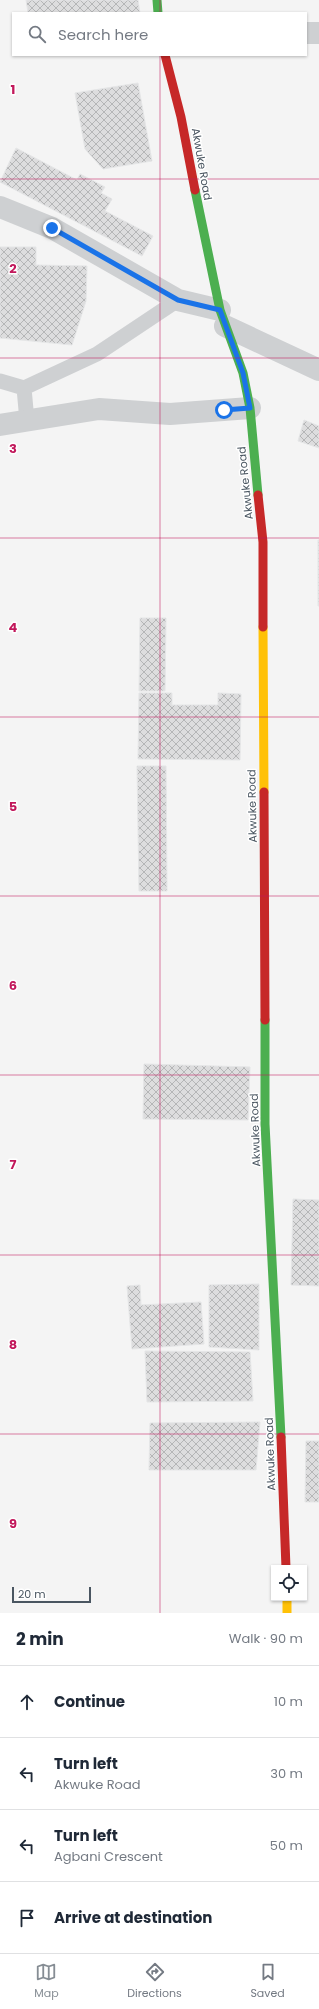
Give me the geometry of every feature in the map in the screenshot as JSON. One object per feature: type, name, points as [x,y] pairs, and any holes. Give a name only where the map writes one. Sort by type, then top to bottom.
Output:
[{"type":"main road","points":[[157,0],[158,12]]},
{"type":"main road","name":"Akwuke Road","points":[[165,56],[181,118],[202,236],[223,318],[243,373],[250,408],[263,542],[265,1124],[280,1394],[286,1565]]},
{"type":"main road","points":[[286,1601],[287,1613]]},
{"type":"street","points":[[307,33],[319,33]]},
{"type":"street","points":[[0,207],[52,228],[178,300],[223,318],[319,370]]},
{"type":"street","points":[[0,425],[99,409],[170,414],[250,408]]},
{"type":"lane","points":[[0,381],[24,388],[97,354],[178,300]]},
{"type":"lane","points":[[24,388],[27,421]]},
{"type":"building","points":[[26,0],[138,0],[140,12],[28,12]]},
{"type":"building","points":[[138,83],[152,161],[103,169],[85,149],[75,93]]},
{"type":"building","points":[[16,148],[77,180],[80,174],[105,187],[101,193],[112,199],[105,211],[153,236],[142,256],[0,182]]},
{"type":"building","points":[[0,247],[36,247],[36,265],[87,266],[86,301],[72,345],[0,338]]},
{"type":"building","points":[[304,420],[319,426],[319,448],[298,441]]},
{"type":"building","points":[[319,540],[319,606],[318,606]]},
{"type":"building","points":[[140,618],[166,618],[165,691],[139,691]]},
{"type":"building","points":[[139,693],[172,693],[172,705],[218,705],[218,693],[241,694],[240,760],[138,759]]},
{"type":"building","points":[[137,766],[166,766],[167,891],[139,891]]},
{"type":"building","points":[[144,1064],[250,1067],[248,1120],[143,1119]]},
{"type":"building","points":[[293,1199],[319,1200],[319,1286],[291,1285]]},
{"type":"building","points":[[259,1284],[259,1350],[209,1347],[209,1285]]},
{"type":"building","points":[[140,1285],[141,1305],[201,1302],[204,1344],[132,1349],[127,1286]]},
{"type":"building","points":[[145,1351],[250,1352],[253,1401],[147,1402]]},
{"type":"building","points":[[260,1422],[256,1470],[149,1470],[150,1423]]},
{"type":"building","points":[[306,1441],[319,1441],[319,1502],[305,1502]]},
{"type":"traffic: fast","points":[[157,0],[158,12]]},
{"type":"traffic: fast","points":[[195,190],[220,310],[243,373],[250,408],[258,495]]},
{"type":"traffic: fast","points":[[265,1020],[265,1124],[281,1437]]},
{"type":"traffic: slow","points":[[263,627],[264,792]]},
{"type":"traffic: slow","points":[[287,1601],[287,1613]]},
{"type":"traffic: jam","points":[[165,56],[181,117],[195,190]]},
{"type":"traffic: jam","points":[[258,495],[263,542],[263,627]]},
{"type":"traffic: jam","points":[[264,792],[265,1020]]},
{"type":"traffic: jam","points":[[281,1437],[286,1565]]},
{"type":"route","points":[[52,228],[178,300],[220,310],[243,373],[250,408],[224,410]]}]
